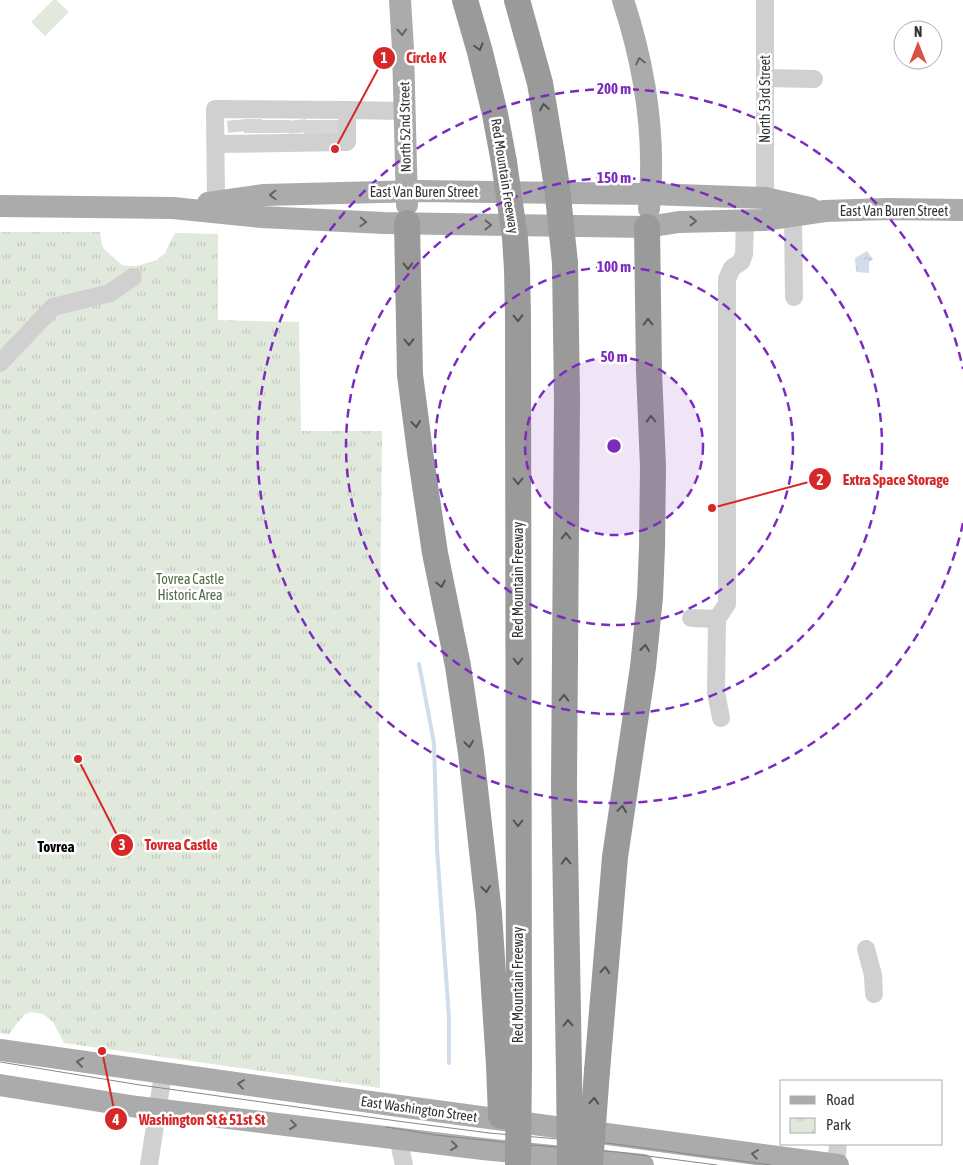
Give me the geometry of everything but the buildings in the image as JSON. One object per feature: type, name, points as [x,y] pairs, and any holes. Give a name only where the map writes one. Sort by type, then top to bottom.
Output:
[{"type":"highway","name":"Red Mountain Freeway","points":[[465,0],[496,114],[515,238],[518,316],[509,1064],[518,1165]]},
{"type":"highway","points":[[517,0],[540,83],[557,188],[565,263],[567,399],[564,786],[570,1165]]},
{"type":"highway","points":[[407,223],[410,375],[435,553],[458,666],[471,753],[489,913],[509,1064],[502,1165]]},
{"type":"highway","points":[[590,1165],[615,857],[643,667],[650,598],[652,466],[647,228]]},
{"type":"main road","name":"North 52nd Street","points":[[400,0],[407,223]]},
{"type":"main road","points":[[624,0],[641,64],[647,101],[650,144],[650,194],[647,228]]},
{"type":"main road","name":"East Van Buren Street","points":[[173,208],[264,195],[407,191],[650,194],[765,198],[824,211]]},
{"type":"main road","name":"East Van Buren Street","points":[[0,206],[173,208],[262,217],[407,223],[647,228],[679,222],[764,220],[824,211],[888,209],[963,210]]},
{"type":"main road","name":"East Washington Street","points":[[0,1050],[163,1074],[837,1165]]},
{"type":"main road","points":[[0,1085],[158,1109],[483,1149],[643,1165]]},
{"type":"street","name":"North 53rd Street","points":[[765,0],[765,198]]},
{"type":"street","points":[[766,78],[814,78]]},
{"type":"street","points":[[216,202],[215,109],[347,142],[347,110]]},
{"type":"street","points":[[215,144],[347,110],[404,111]]},
{"type":"street","points":[[793,216],[794,297]]},
{"type":"street","points":[[721,718],[716,692],[718,619],[727,604],[727,279],[732,268],[741,262],[744,254],[745,220]]},
{"type":"street","points":[[0,363],[53,306],[110,293],[133,277]]},
{"type":"street","points":[[691,618],[718,619]]},
{"type":"street","points":[[866,949],[873,975],[874,994]]},
{"type":"street","points":[[149,1165],[163,1074]]},
{"type":"street","points":[[398,1138],[404,1165]]},
{"type":"street","points":[[837,1165],[838,1145]]},
{"type":"green space","points":[[53,0],[56,0],[69,12],[45,36],[31,22]]},
{"type":"green space","name":"Tovrea Castle Historic Area","points":[[0,232],[100,232],[102,245],[105,250],[122,265],[128,266],[137,266],[157,260],[165,253],[175,233],[218,234],[218,320],[299,322],[301,431],[382,431],[379,710],[380,1088],[64,1043],[53,1022],[43,1014],[31,1012],[24,1015],[9,1034],[0,1033]]},
{"type":"water","points":[[867,251],[873,259],[869,262],[869,273],[856,272],[855,258]]},
{"type":"waterway","points":[[419,664],[434,743],[437,848],[449,1018],[449,1063]]},
{"type":"tunnel","points":[[253,119],[253,133]]},
{"type":"tunnel","points":[[236,120],[237,132]]},
{"type":"tunnel","points":[[266,120],[266,133]]},
{"type":"tunnel","points":[[281,120],[281,133]]},
{"type":"tunnel","points":[[297,120],[298,133]]},
{"type":"tunnel","points":[[313,120],[313,134]]},
{"type":"tunnel","points":[[329,120],[329,134]]},
{"type":"tram line","points":[[0,1062],[140,1085],[397,1121],[489,1133],[615,1144],[771,1165]]},
{"type":"tram line","points":[[386,1127],[435,1135],[617,1152],[717,1165]]},
{"type":"place","name":"Circle K","points":[[335,149]]},
{"type":"place","name":"Extra Space Storage","points":[[712,508]]},
{"type":"place","name":"Tovrea Castle","points":[[78,759]]},
{"type":"place","name":"Washington St & 51st St","points":[[102,1051]]},
{"type":"district","name":"Tovrea","points":[[56,847]]}]
